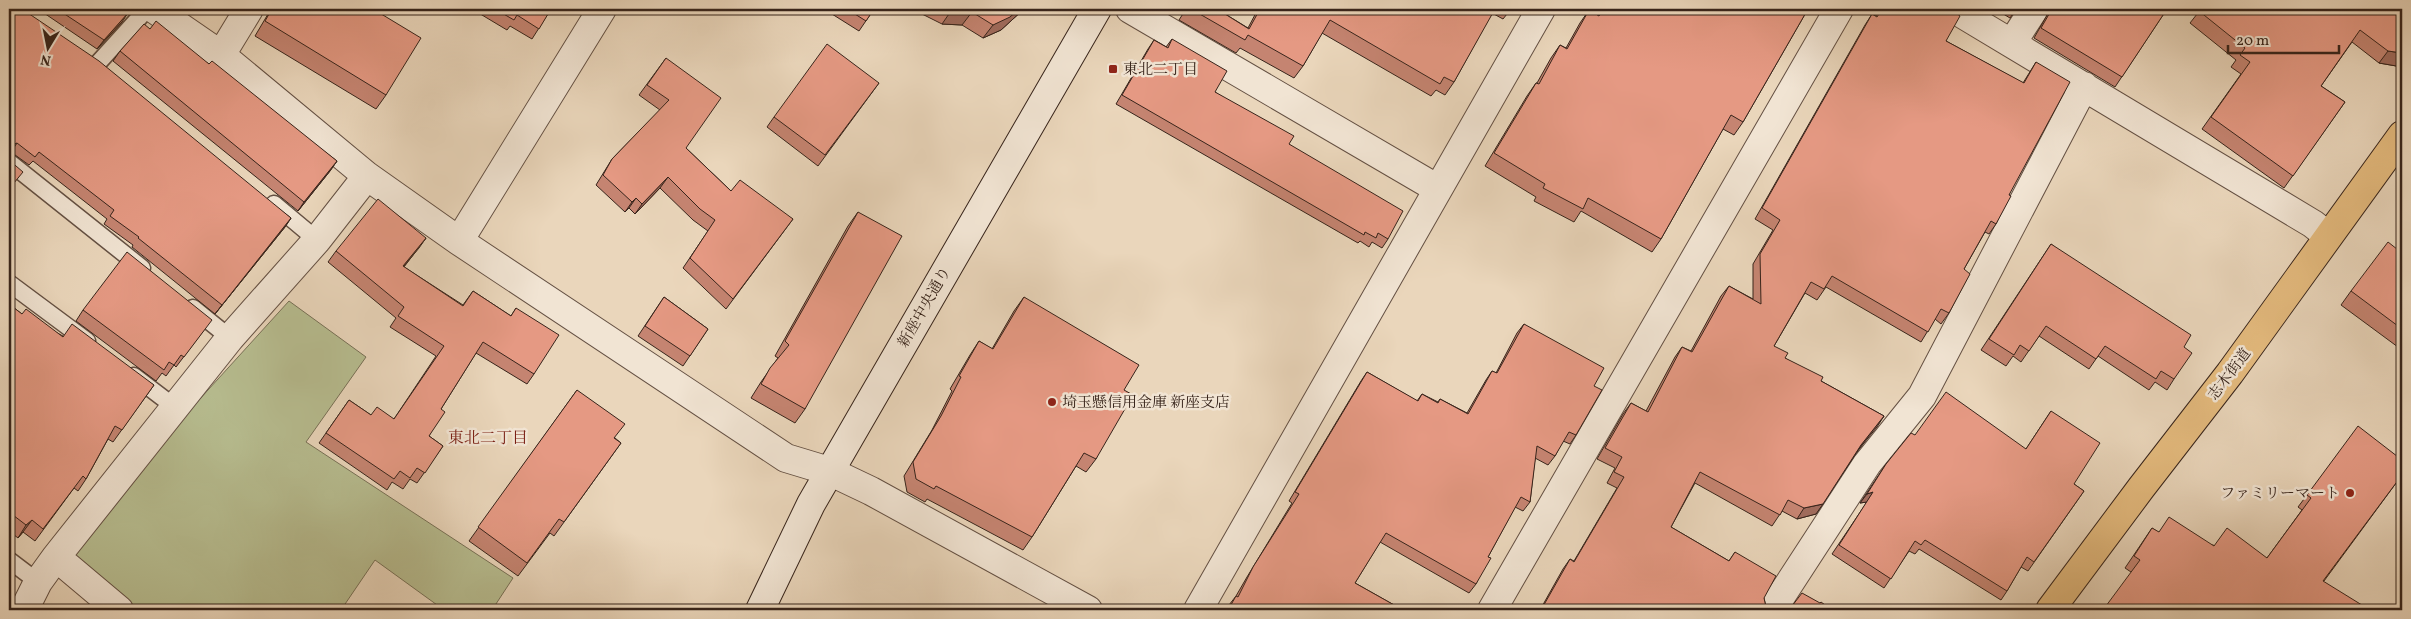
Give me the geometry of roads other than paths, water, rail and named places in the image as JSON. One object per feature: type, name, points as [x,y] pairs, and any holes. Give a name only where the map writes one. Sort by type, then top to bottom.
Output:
[{"type":"main road","name":"志木街道","points":[[2050,610],[2230,373],[2402,137]]},
{"type":"street","points":[[154,9],[221,56],[367,176],[459,241],[786,458],[830,471],[871,491],[1088,610]]},
{"type":"street","points":[[221,56],[248,9]]},
{"type":"street","points":[[459,241],[602,9]]},
{"type":"street","name":"新座中央通り","points":[[760,610],[811,504],[1097,9]]},
{"type":"street","points":[[1130,9],[1438,189]]},
{"type":"street","points":[[1198,610],[1542,9]]},
{"type":"street","points":[[1492,610],[1839,9]]},
{"type":"street","points":[[1954,9],[2084,86],[2328,236]]},
{"type":"street","points":[[2012,43],[2034,9]]},
{"type":"street","points":[[1772,610],[1867,464],[1922,396],[2084,86]]},
{"type":"street","points":[[24,610],[38,582],[56,557],[230,338],[317,240],[367,176]]},
{"type":"street","points":[[56,557],[119,610]]},
{"type":"lane","points":[[99,62],[147,9]]},
{"type":"lane","points":[[84,52],[114,75]]},
{"type":"lane","points":[[9,162],[154,278]]},
{"type":"lane","points":[[265,197],[317,240]]},
{"type":"lane","points":[[9,283],[97,348]]},
{"type":"lane","points":[[177,296],[230,338]]},
{"type":"lane","points":[[120,366],[176,408]]},
{"type":"lane","points":[[9,560],[38,582]]},
{"type":"place","name":"東北二丁目","points":[[1113,69]]},
{"type":"place","name":"埼玉懸信用金庫 新座支店","points":[[1052,402]]},
{"type":"place","name":"ファミリーマート","points":[[2350,493]]},
{"type":"district","name":"東北二丁目","points":[[488,437]]}]
